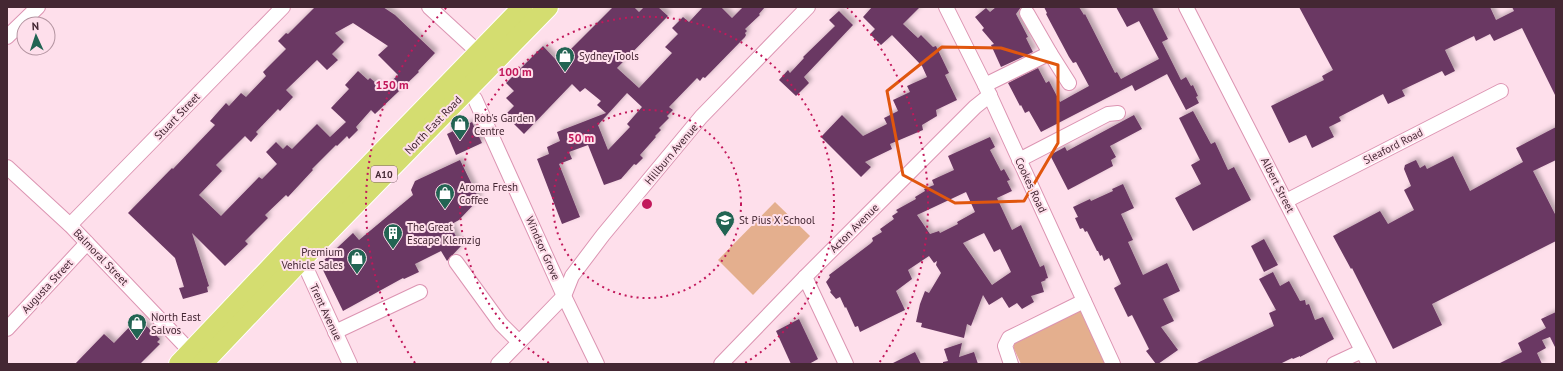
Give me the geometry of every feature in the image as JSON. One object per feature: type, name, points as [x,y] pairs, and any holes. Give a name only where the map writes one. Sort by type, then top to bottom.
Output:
[{"type":"highway","name":"North East Road","points":[[485,58],[523,7]]},
{"type":"highway","name":"North East Road","points":[[194,361],[296,253],[485,58],[548,7]]},
{"type":"street","points":[[7,37],[38,7]]},
{"type":"street","name":"Stuart Street","points":[[70,225],[283,7]]},
{"type":"street","points":[[429,7],[485,58]]},
{"type":"street","name":"Hillburn Avenue","points":[[498,364],[564,296],[572,276],[603,235],[701,117],[808,7]]},
{"type":"street","name":"Cookes Road","points":[[946,7],[987,90],[1113,364]]},
{"type":"street","name":"Albert Street","points":[[1186,7],[1368,364]]},
{"type":"street","points":[[1027,13],[1069,83]]},
{"type":"street","name":"Acton Avenue","points":[[722,364],[805,277],[975,107],[987,90],[1050,53]]},
{"type":"street","name":"Windsor Grove","points":[[460,84],[475,99],[564,296],[597,364]]},
{"type":"street","name":"Sleaford Road","points":[[1286,201],[1501,91]]},
{"type":"street","points":[[1019,160],[1108,114],[1118,113]]},
{"type":"street","name":"Balmoral Street","points":[[7,167],[70,225],[194,361]]},
{"type":"street","name":"Augusta Street","points":[[7,329],[87,243]]},
{"type":"street","name":"Trent Avenue","points":[[296,253],[336,332],[350,364]]},
{"type":"street","points":[[456,262],[501,324],[520,342]]},
{"type":"street","points":[[805,277],[846,364]]},
{"type":"street","points":[[336,332],[420,292]]},
{"type":"street","points":[[1011,364],[1005,346],[1009,338],[1084,301]]},
{"type":"street","points":[[1334,364],[1362,351]]},
{"type":"highlighted area","points":[[942,47],[1001,48],[1058,65],[1058,143],[1024,201],[955,203],[903,175],[887,91]]},
{"type":"shaded area","points":[[775,202],[810,236],[753,295],[718,260]]},
{"type":"shaded area","points":[[1081,309],[1109,364],[1021,364],[1014,349],[1014,342]]},
{"type":"building","points":[[315,7],[383,7],[395,15],[435,53],[418,71],[419,72],[375,114],[371,110],[356,127],[358,130],[349,139],[347,136],[337,146],[336,145],[312,169],[313,170],[288,197],[286,195],[265,215],[268,218],[245,241],[248,244],[225,266],[192,233],[209,286],[207,287],[208,292],[183,299],[179,288],[184,287],[175,258],[128,213],[215,125],[210,121],[226,103],[229,106],[241,93],[246,97],[266,76],[263,72],[286,49],[278,41],[286,33],[288,34]],"holes":[[[353,23],[388,46],[378,55],[398,75],[383,89],[370,78],[368,80],[358,71],[345,85],[349,89],[331,108],[346,122],[330,137],[317,124],[292,149],[287,145],[283,149],[276,142],[266,152],[277,164],[262,179],[259,177],[221,216],[199,195],[222,171],[216,165],[245,136],[251,142],[258,134],[256,132],[278,109],[280,111],[293,97],[286,90],[317,60],[327,70],[338,60],[332,54],[344,42],[335,33]]]},
{"type":"building","points":[[613,7],[634,7],[639,12],[644,7],[658,7],[668,16],[617,68],[639,88],[672,53],[665,47],[678,34],[672,28],[683,17],[689,22],[703,7],[721,7],[732,18],[743,7],[765,7],[759,14],[760,15],[745,29],[747,31],[745,33],[745,37],[705,78],[703,77],[700,81],[697,78],[669,107],[673,110],[667,116],[669,118],[659,128],[661,130],[640,155],[643,158],[636,165],[634,164],[621,179],[604,185],[588,145],[569,152],[572,159],[559,164],[580,217],[562,224],[537,159],[549,154],[547,147],[560,141],[557,132],[606,113],[597,105],[601,101],[585,88],[580,92],[572,84],[524,134],[505,115],[514,106],[506,98],[514,91],[506,83],[543,46],[558,62]],"holes":[[[627,93],[642,107],[627,124],[630,127],[608,150],[598,125]]]},
{"type":"building","points":[[872,7],[920,7],[903,24],[918,38],[921,35],[933,47],[936,46],[949,73],[945,75],[957,100],[936,110],[937,116],[922,125],[923,130],[890,144],[892,149],[865,162],[871,167],[861,177],[821,137],[842,115],[863,136],[887,124],[884,118],[898,111],[893,100],[910,92],[907,86],[927,77],[922,66],[892,35],[881,45],[870,34],[875,29],[863,17]]},
{"type":"building","points":[[996,7],[1021,7],[1016,14],[1028,37],[1026,38],[1033,52],[1001,67],[991,45],[994,44],[982,30],[984,28],[975,17],[986,8],[990,12]]},
{"type":"building","points":[[1044,7],[1079,7],[1084,15],[1085,14],[1115,73],[1117,72],[1121,79],[1159,59],[1139,21],[1127,27],[1116,7],[1152,7],[1168,39],[1162,42],[1181,80],[1186,77],[1191,86],[1193,85],[1198,96],[1196,97],[1199,103],[1186,110],[1167,74],[1135,91],[1132,85],[1041,132],[1029,111],[1025,113],[1021,105],[1020,106],[1008,83],[1038,68],[1046,83],[1049,81],[1060,102],[1089,86],[1076,62],[1073,63],[1069,57],[1046,14],[1047,13]]},
{"type":"building","points":[[1299,7],[1490,7],[1496,20],[1514,11],[1512,7],[1556,7],[1556,97],[1522,28],[1494,41],[1490,34],[1476,41],[1474,36],[1445,50],[1455,71],[1445,76],[1442,71],[1402,90],[1405,96],[1388,104],[1383,94],[1339,117],[1341,121],[1329,127],[1334,137],[1312,148],[1306,135],[1289,143],[1271,106],[1324,80],[1322,76],[1333,70]]},
{"type":"building","points":[[839,11],[853,25],[804,77],[809,83],[796,96],[779,80],[788,70],[790,73],[804,58],[803,57],[835,26],[829,20]]},
{"type":"building","points":[[1193,111],[1211,144],[1215,142],[1228,170],[1234,167],[1251,200],[1193,231],[1175,198],[1201,184],[1191,165],[1200,160],[1179,118]]},
{"type":"building","points":[[1134,115],[1142,129],[1110,146],[1116,157],[1111,160],[1113,166],[1068,190],[1050,155],[1065,147],[1067,151]]},
{"type":"building","name":"Rob's Garden Centre","points":[[472,122],[482,143],[456,155],[447,134]]},
{"type":"building","points":[[1556,127],[1556,160],[1533,171],[1556,216],[1556,241],[1432,304],[1442,325],[1393,349],[1352,268],[1351,269],[1333,236],[1380,211],[1388,224],[1414,210],[1404,190],[1411,186],[1404,169],[1405,165],[1416,160],[1420,168],[1425,165],[1427,169],[1453,156],[1470,191],[1523,162],[1516,148]]},
{"type":"building","points":[[990,137],[995,147],[990,150],[1001,171],[1004,169],[1010,180],[1007,181],[1012,191],[997,198],[1012,230],[1021,225],[1040,267],[1044,265],[1048,278],[1041,282],[1044,292],[1031,296],[1034,302],[1022,309],[1017,303],[1009,308],[1002,297],[989,305],[983,295],[971,326],[967,324],[964,338],[921,327],[922,323],[916,322],[920,304],[925,291],[929,293],[941,273],[936,265],[937,261],[934,263],[929,256],[908,270],[912,279],[896,291],[905,310],[860,332],[858,326],[855,327],[840,297],[836,299],[830,292],[831,291],[826,282],[830,277],[829,275],[870,244],[873,241],[872,238],[882,232],[880,229],[894,219],[892,216],[898,212],[896,210],[916,199],[915,197],[925,191],[924,189],[934,185],[932,180],[954,170],[948,156]],"holes":[[[966,192],[975,212],[957,222],[958,224],[940,233],[939,231],[930,234],[917,215]],[[984,233],[994,252],[1000,249],[1011,272],[992,285],[963,243]]]},
{"type":"building","points":[[460,160],[479,199],[459,220],[450,225],[461,246],[447,261],[441,251],[415,264],[419,272],[404,279],[403,278],[343,311],[322,268],[323,261],[353,233],[359,240],[413,195],[411,190],[415,181]]},
{"type":"building","points":[[1123,184],[1134,208],[1121,214],[1133,240],[1128,242],[1143,275],[1167,263],[1180,291],[1163,299],[1174,321],[1161,327],[1178,350],[1158,364],[1156,364],[1146,351],[1149,349],[1132,315],[1128,317],[1114,288],[1121,284],[1109,258],[1104,261],[1102,255],[1100,256],[1087,231],[1085,232],[1083,228],[1080,229],[1075,218],[1078,217],[1073,207],[1113,191],[1112,189]]},
{"type":"building","points":[[1264,239],[1278,265],[1264,272],[1251,246]]},
{"type":"building","points":[[1273,272],[1280,286],[1289,281],[1300,301],[1305,300],[1306,305],[1309,304],[1315,320],[1323,317],[1334,339],[1300,357],[1292,358],[1280,364],[1195,364],[1274,326],[1269,313],[1276,310],[1259,279]]},
{"type":"building","points":[[1556,312],[1556,349],[1550,337],[1542,340],[1546,348],[1537,353],[1542,364],[1498,364],[1522,352],[1518,343],[1546,328],[1541,319]]},
{"type":"building","name":"North East Salvos","points":[[138,318],[160,339],[157,342],[160,344],[140,364],[75,364],[104,334],[114,343]]},
{"type":"building","points":[[799,319],[818,359],[809,364],[791,364],[776,331]]},
{"type":"building","points":[[962,343],[959,357],[974,352],[978,364],[943,364],[943,362],[948,361],[944,349]]},
{"type":"building","points":[[915,352],[921,364],[891,364]]},
{"type":"place","name":"Sydney Tools","points":[[565,73]]},
{"type":"place","name":"Rob's Garden Centre","points":[[460,141]]},
{"type":"place","name":"Aroma Fresh Coffee","points":[[445,210]]},
{"type":"place","name":"St Pius X School","points":[[725,237]]},
{"type":"place","name":"The Great Escape Klemzig","points":[[393,250]]},
{"type":"place","name":"Premium Vehicle Sales","points":[[357,275]]},
{"type":"place","name":"North East Salvos","points":[[137,340]]}]
